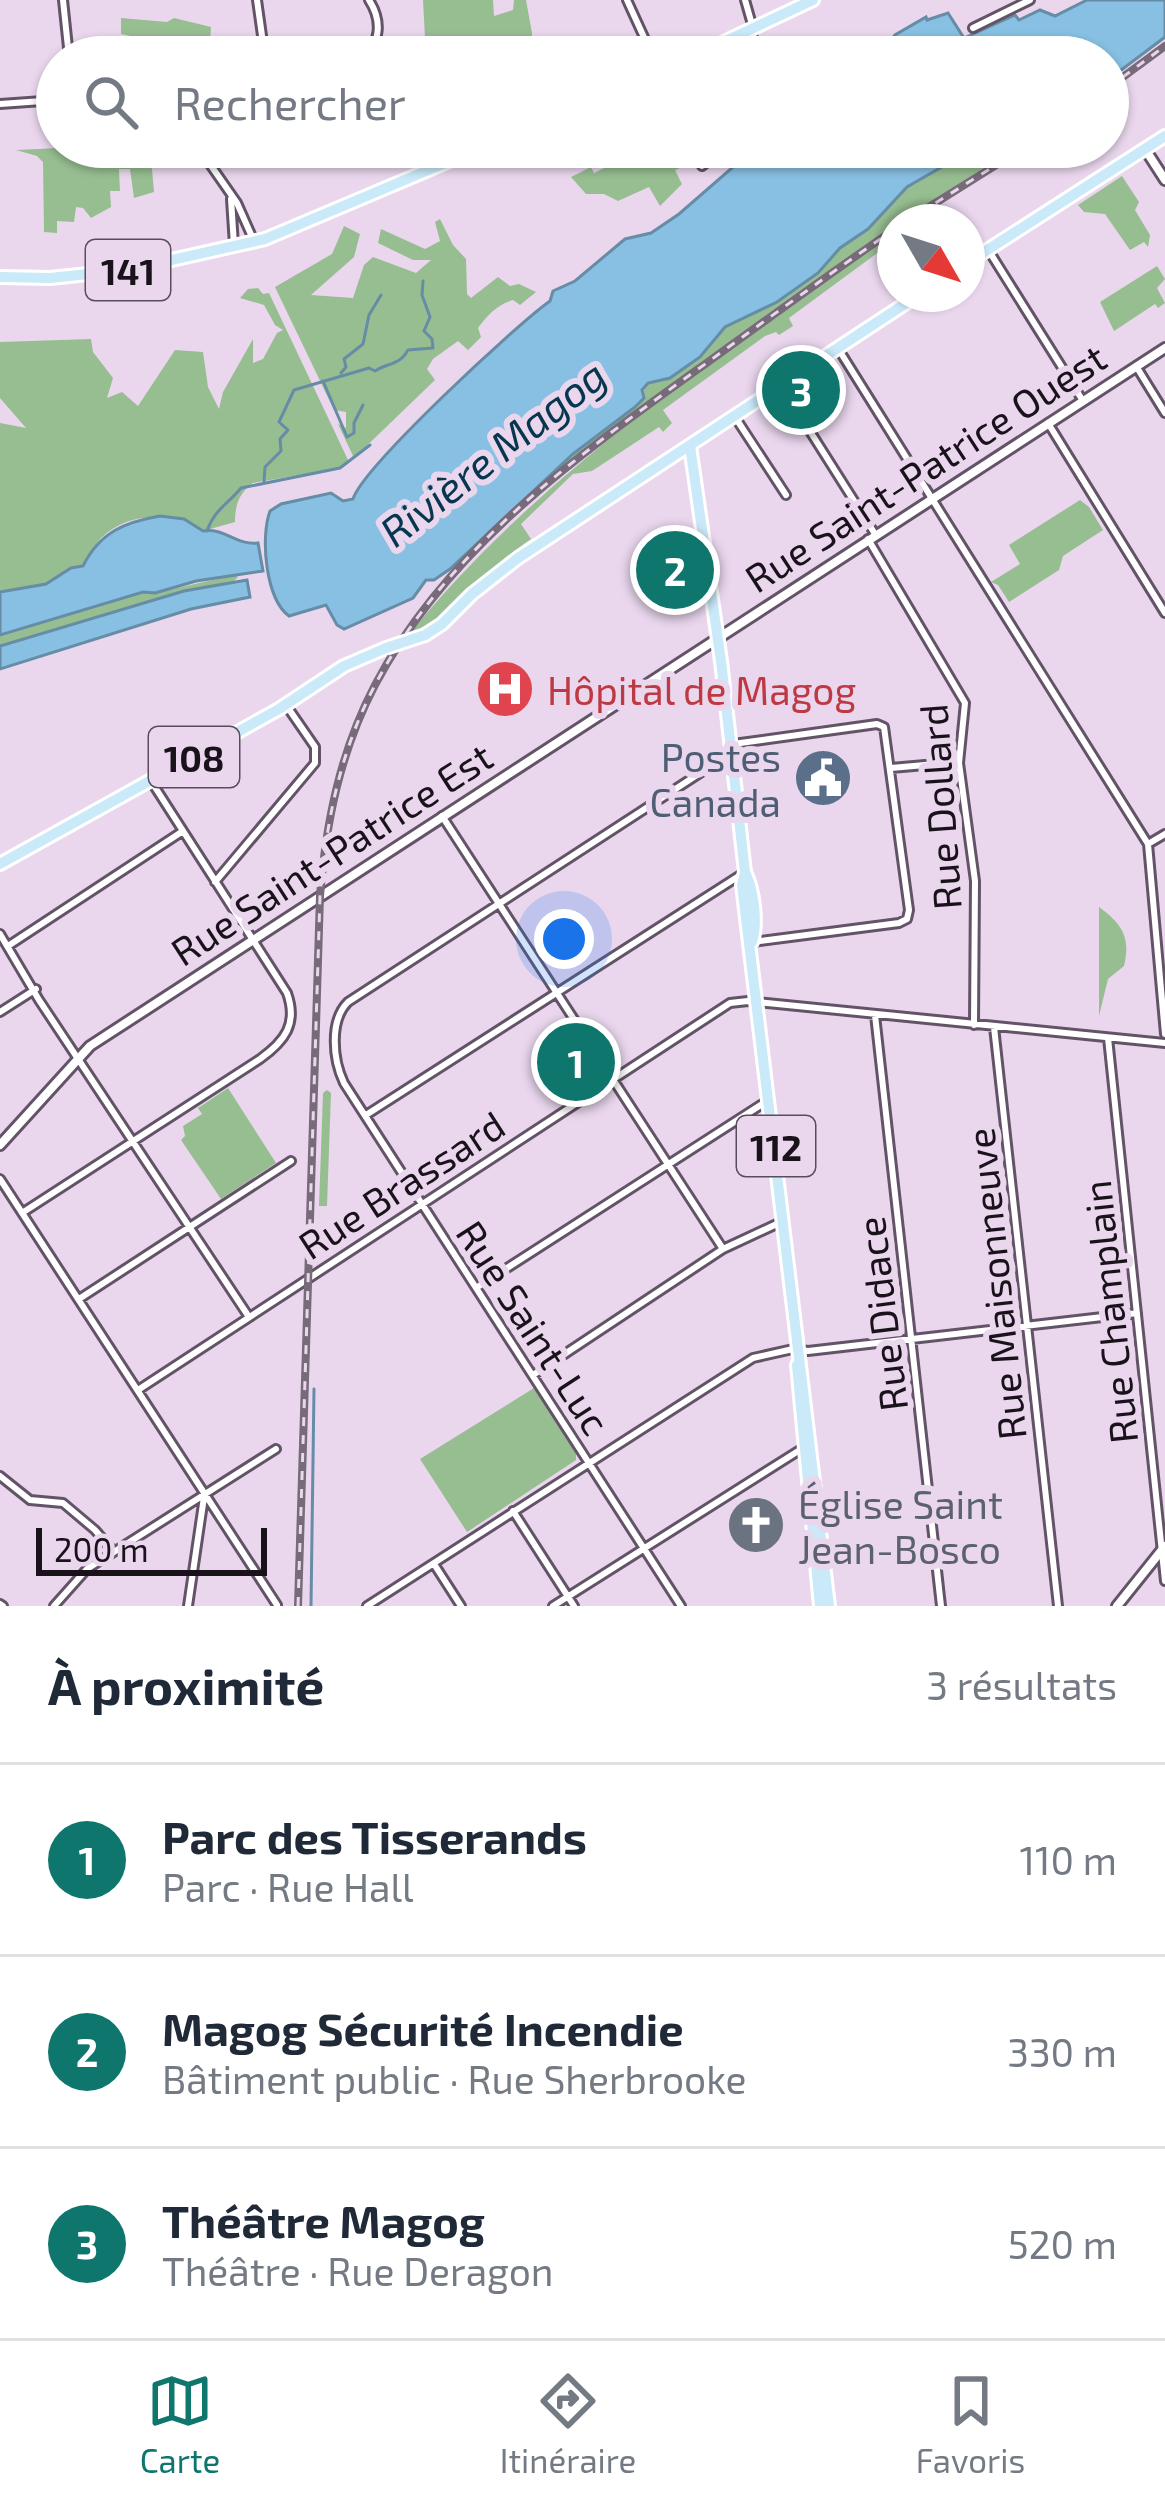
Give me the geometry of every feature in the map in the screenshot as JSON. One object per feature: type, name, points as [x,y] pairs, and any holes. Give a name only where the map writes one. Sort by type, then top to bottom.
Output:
[{"type":"main road","points":[[736,36],[813,0]]},
{"type":"main road","points":[[1129,158],[1165,136]]},
{"type":"main road","name":"141","points":[[0,278],[108,272],[266,239],[436,168]]},
{"type":"main road","points":[[985,252],[1114,168]]},
{"type":"main road","points":[[689,446],[892,312]]},
{"type":"main road","name":"108","points":[[0,865],[286,705],[344,666],[425,635],[518,558],[689,446]]},
{"type":"main road","name":"112","points":[[689,446],[732,751],[745,872],[742,885],[785,1221],[799,1350],[796,1371],[825,1606]]},
{"type":"street","points":[[63,0],[67,36]]},
{"type":"street","points":[[257,0],[263,36]]},
{"type":"street","points":[[369,0],[376,15],[377,36]]},
{"type":"street","points":[[627,0],[643,36]]},
{"type":"street","points":[[745,0],[752,36]]},
{"type":"street","points":[[973,28],[1030,0]]},
{"type":"street","points":[[0,104],[36,101]]},
{"type":"street","points":[[1145,148],[1165,180]]},
{"type":"street","points":[[212,168],[253,239]]},
{"type":"street","points":[[231,195],[234,245]]},
{"type":"street","points":[[988,250],[1083,401]]},
{"type":"street","points":[[837,347],[1148,844],[1165,1034]]},
{"type":"street","name":"Rue Saint-Patrice Ouest","points":[[717,636],[1165,348]]},
{"type":"street","points":[[1136,367],[1165,413]]},
{"type":"street","name":"Rue Dollard","points":[[780,384],[962,695],[966,716],[958,761],[975,881],[974,1024]]},
{"type":"street","points":[[733,414],[786,495]]},
{"type":"street","points":[[1048,423],[1165,613]]},
{"type":"street","name":"Rue Saint-Patrice Est","points":[[0,1145],[77,1056],[717,636]]},
{"type":"street","points":[[215,882],[315,763],[315,747],[286,705]]},
{"type":"street","points":[[499,905],[732,751],[879,724],[887,731],[907,919],[752,942]]},
{"type":"street","points":[[891,768],[958,761]]},
{"type":"street","points":[[22,1213],[272,1051],[284,1039],[292,1016],[289,998],[151,781]]},
{"type":"street","points":[[442,816],[723,1249]]},
{"type":"street","points":[[8,946],[183,831]]},
{"type":"street","points":[[1148,844],[1165,834]]},
{"type":"street","points":[[366,1115],[745,872]]},
{"type":"street","name":"Rue Saint-Luc","points":[[499,905],[342,1008],[336,1033],[338,1070],[681,1606]]},
{"type":"street","points":[[0,934],[249,1317]]},
{"type":"street","points":[[0,1012],[36,989]]},
{"type":"street","name":"Rue Brassard","points":[[138,1390],[724,1006],[736,1001],[759,1002]]},
{"type":"street","points":[[759,1002],[1165,1043]]},
{"type":"street","name":"Rue Didace","points":[[875,1015],[941,1606]]},
{"type":"street","name":"Rue Maisonneuve","points":[[994,1027],[1058,1606]]},
{"type":"street","name":"Rue Champlain","points":[[1108,1038],[1165,1581]]},
{"type":"street","points":[[476,1288],[771,1100]]},
{"type":"street","points":[[79,1299],[291,1161]]},
{"type":"street","points":[[0,1179],[277,1605]]},
{"type":"street","points":[[532,1375],[723,1249],[785,1221]]},
{"type":"street","points":[[367,1606],[744,1363],[799,1350],[1137,1313]]},
{"type":"street","points":[[553,1606],[807,1446]]},
{"type":"street","points":[[54,1606],[82,1572],[276,1449]]},
{"type":"street","points":[[0,1477],[30,1500],[63,1503],[114,1552]]},
{"type":"street","points":[[188,1606],[206,1493]]},
{"type":"street","points":[[513,1511],[574,1606]]},
{"type":"street","points":[[1117,1606],[1163,1548]]},
{"type":"street","points":[[434,1562],[461,1606]]},
{"type":"green space","points":[[423,0],[493,0],[494,16],[513,10],[514,0],[526,0],[532,36],[425,36]]},
{"type":"green space","points":[[121,18],[167,22],[174,18],[211,27],[210,36],[121,34]]},
{"type":"green space","points":[[43,168],[152,168],[154,192],[134,198],[130,169],[119,169],[120,191],[110,191],[111,207],[91,218],[76,207],[74,222],[57,221],[57,233],[44,232]]},
{"type":"green space","points":[[589,168],[594,173],[604,168],[680,168],[675,170],[682,184],[660,206],[649,187],[618,201],[604,194],[586,194],[571,177]]},
{"type":"green space","points":[[941,168],[984,168],[928,204],[891,204],[907,187]]},
{"type":"green space","points":[[1122,176],[1139,202],[1135,210],[1150,235],[1148,247],[1144,242],[1130,250],[1105,214],[1084,212],[1078,205]]},
{"type":"green space","points":[[877,218],[877,238],[586,450],[453,571],[450,568],[573,454],[635,407],[648,383],[670,377],[700,357],[725,327],[777,302]]},
{"type":"green space","points":[[440,219],[466,259],[471,298],[498,277],[510,286],[519,284],[536,292],[520,305],[513,300],[493,311],[478,328],[481,337],[468,350],[458,341],[433,359],[427,369],[435,380],[354,458],[338,424],[346,428],[346,412],[334,410],[275,287],[332,254],[344,226],[360,234],[354,257],[311,295],[353,298],[364,265],[373,257],[416,273],[431,260],[413,260],[378,243],[381,229],[425,249],[440,241],[435,222]]},
{"type":"green space","points":[[877,245],[877,253],[789,318],[793,326],[779,335],[765,336],[663,410],[672,423],[663,432],[659,427],[592,471],[573,474],[521,524],[531,539],[458,604],[410,633],[518,518],[701,368]]},
{"type":"green space","points":[[1157,266],[1165,279],[1157,288],[1165,303],[1158,308],[1155,304],[1114,331],[1100,302]]},
{"type":"green space","points":[[248,289],[269,293],[349,462],[340,468],[253,483],[239,500],[235,522],[203,531],[165,518],[126,522],[101,538],[71,573],[30,590],[0,592],[0,423],[26,428],[0,398],[0,342],[91,339],[93,352],[113,378],[107,398],[122,392],[138,406],[175,350],[203,352],[208,387],[219,409],[223,392],[253,339],[253,363],[263,359],[283,330],[264,305],[240,298]]},
{"type":"green space","points":[[1080,500],[1103,530],[1063,556],[1059,570],[1009,602],[991,582],[1020,564],[1009,545]]},
{"type":"green space","points":[[235,575],[234,581],[184,591],[0,646],[0,635],[143,592]]},
{"type":"green space","points":[[1099,907],[1119,925],[1126,947],[1124,966],[1108,979],[1099,1016]]},
{"type":"green space","points":[[578,1039],[601,1076],[579,1091],[555,1054]]},
{"type":"green space","points":[[228,1088],[276,1163],[221,1199],[181,1140],[183,1126],[202,1114],[198,1108]]},
{"type":"green space","points":[[323,1093],[331,1093],[327,1206],[319,1206]]},
{"type":"green space","points":[[534,1388],[576,1460],[467,1532],[420,1459]]},
{"type":"water","points":[[1087,0],[1165,0],[1165,37],[1129,64],[1129,36],[968,36],[1015,15],[1019,20],[1040,10],[1055,16]]},
{"type":"water","points":[[948,13],[963,36],[894,36],[926,17]]},
{"type":"water","name":"Rivière Magog","points":[[732,168],[940,168],[907,187],[891,204],[877,204],[877,219],[840,248],[818,273],[777,302],[725,327],[700,357],[670,378],[648,383],[642,390],[644,398],[635,407],[573,454],[450,569],[426,580],[413,598],[344,629],[326,605],[289,616],[275,597],[267,568],[270,511],[281,504],[331,493],[343,501],[353,499],[383,458],[475,366],[550,301],[553,291],[575,281],[625,239],[651,233]]},
{"type":"water","points":[[160,516],[258,543],[263,571],[143,592],[0,635],[0,592],[46,584],[83,566],[115,530]]},
{"type":"water","points":[[247,580],[250,597],[191,609],[0,669],[0,646],[184,591]]},
{"type":"waterway","points":[[264,481],[265,467],[281,451],[280,439],[288,430],[279,422],[294,390],[369,368],[375,371],[408,350],[433,348],[424,331],[430,317],[422,295],[423,281]]},
{"type":"waterway","points":[[341,373],[346,367],[344,359],[363,344],[369,315],[381,295]]},
{"type":"waterway","points":[[323,381],[347,437],[354,433],[363,405]]},
{"type":"waterway","points":[[207,531],[217,512],[241,488],[340,468],[370,445]]},
{"type":"waterway","points":[[311,1606],[314,1389]]},
{"type":"railway","points":[[1129,73],[1165,46]]},
{"type":"railway","points":[[934,204],[991,168]]},
{"type":"railway","points":[[298,1606],[320,896],[337,788],[363,710],[405,635],[440,588],[522,505],[614,430],[877,242]]},
{"type":"place","name":"Théâtre Magog","points":[[801,390]]},
{"type":"place","name":"Magog Sécurité Incendie","points":[[675,570]]},
{"type":"place","name":"Hôpital de Magog","points":[[505,689]]},
{"type":"place","name":"Postes Canada","points":[[823,778]]},
{"type":"place","name":"Parc des Tisserands","points":[[576,1062]]},
{"type":"place","name":"Église Saint Jean-Bosco","points":[[756,1525]]}]
